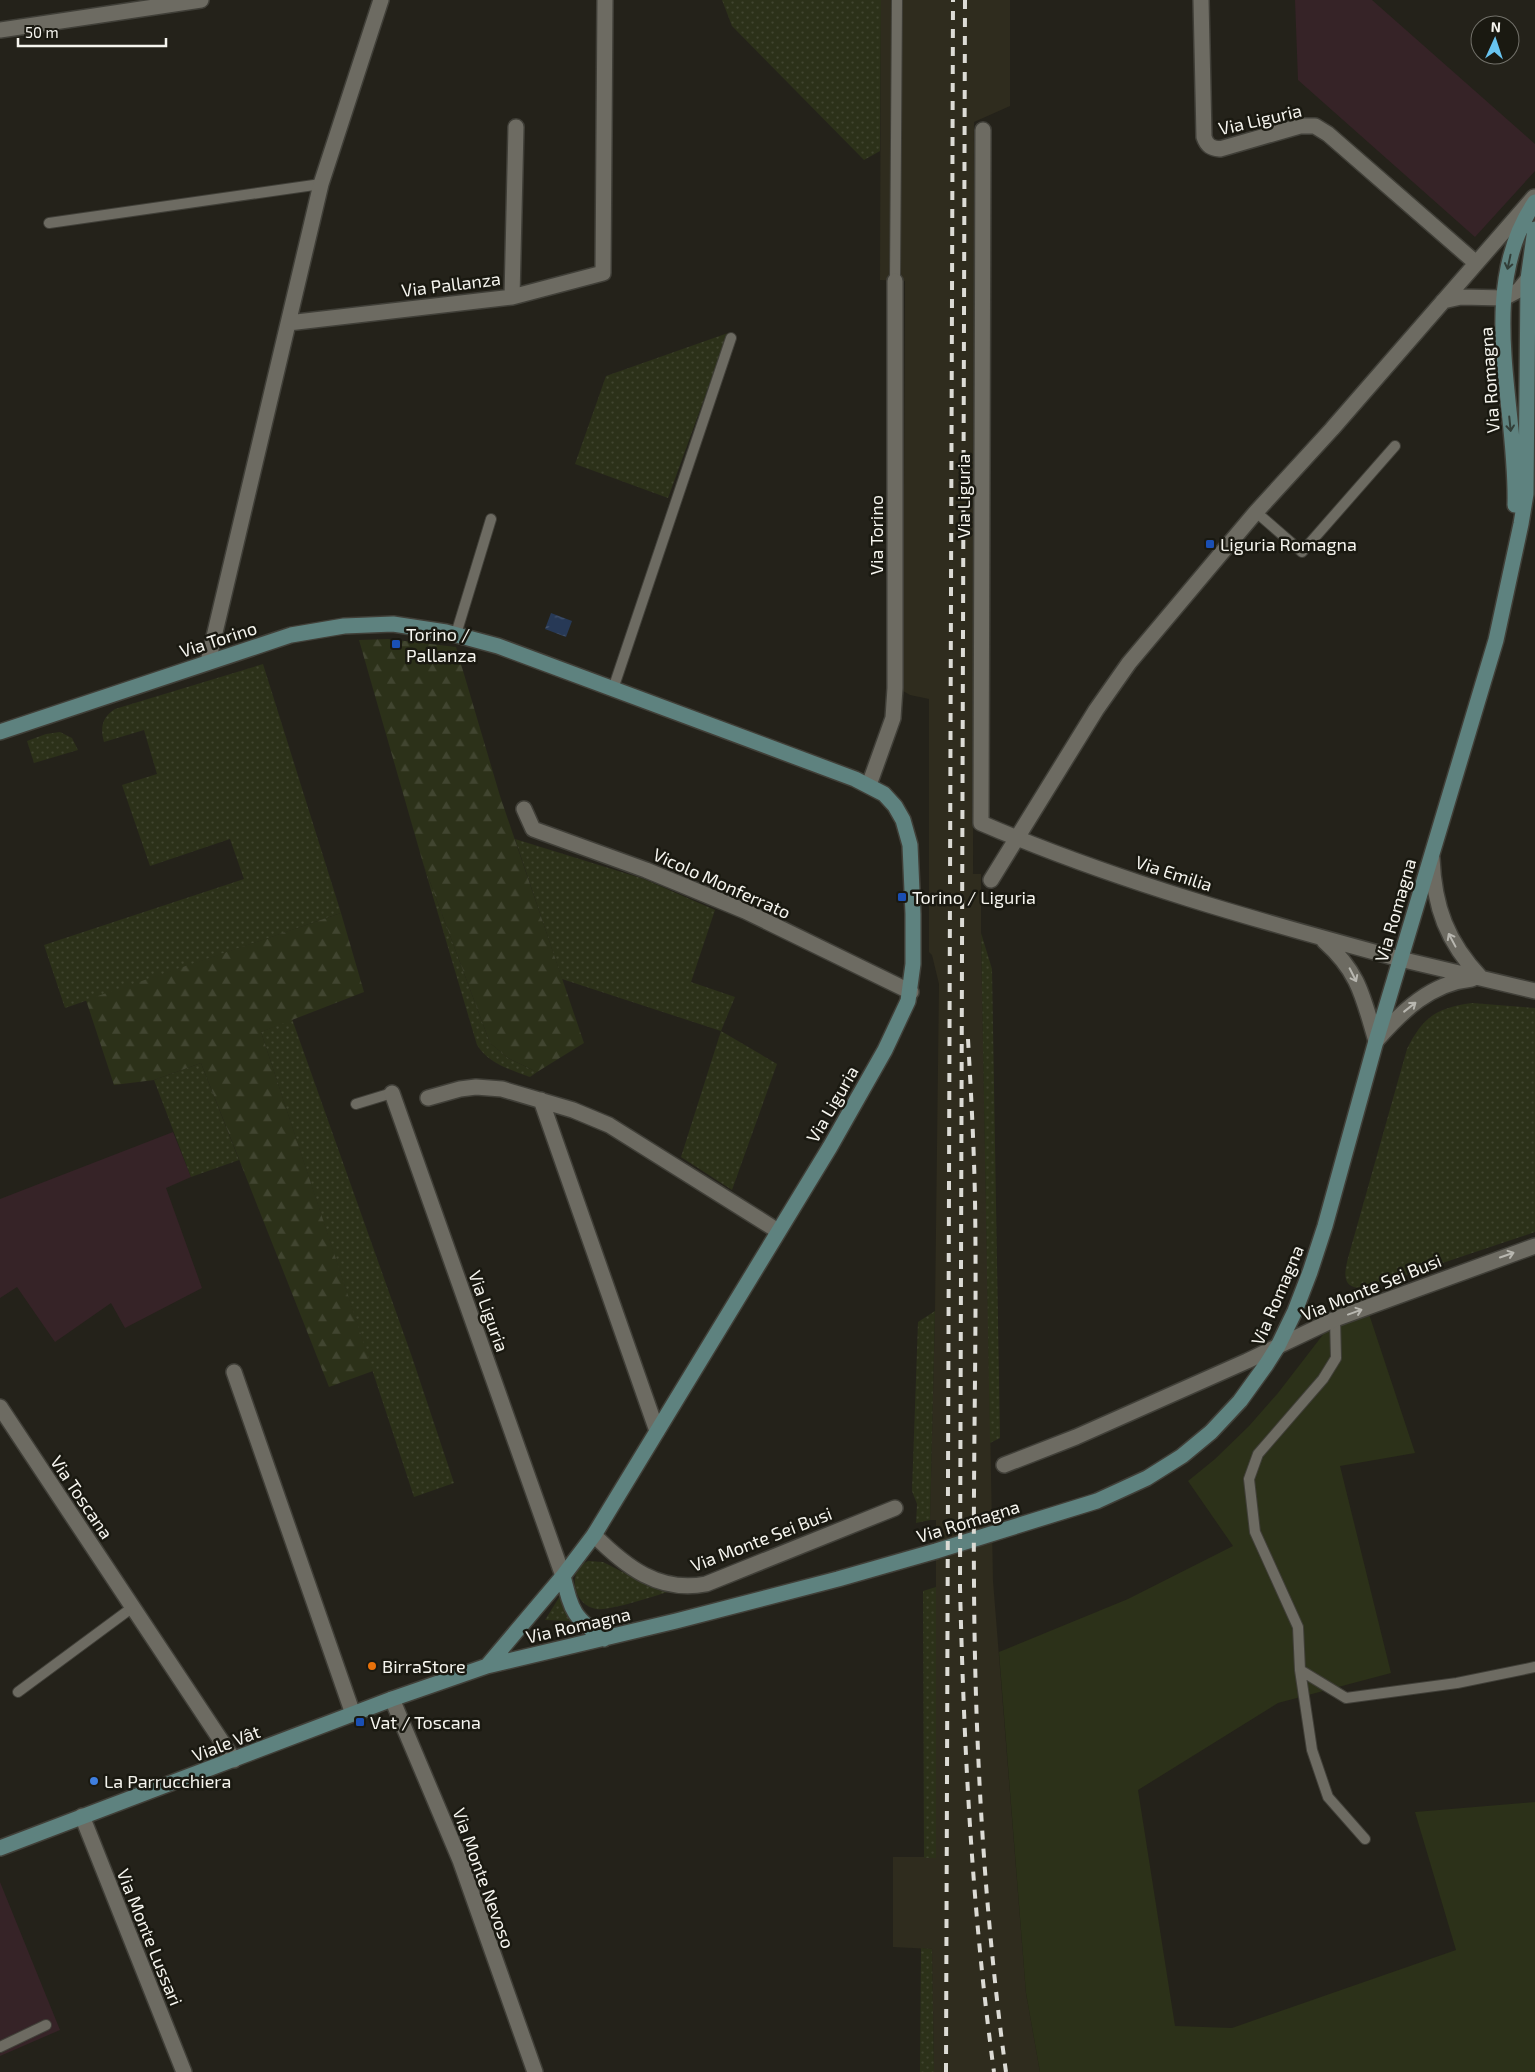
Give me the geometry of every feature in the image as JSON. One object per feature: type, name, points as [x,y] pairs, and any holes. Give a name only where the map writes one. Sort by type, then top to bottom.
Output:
[{"type":"main road","name":"Via Romagna","points":[[1512,562],[1515,478],[1506,378],[1504,298],[1514,242],[1535,202]]},
{"type":"main road","name":"Via Romagna","points":[[487,1666],[759,1600],[890,1564],[1068,1510],[1116,1493],[1166,1466],[1211,1432],[1254,1383],[1278,1346],[1295,1311],[1320,1242],[1376,1041],[1496,640],[1526,494],[1528,279],[1535,229]]},
{"type":"main road","name":"Via Torino","points":[[0,732],[291,635],[344,626],[393,624],[456,634],[498,646],[870,786],[884,794],[895,806],[903,820],[910,845],[913,914],[911,992]]},
{"type":"main road","name":"Via Liguria","points":[[487,1666],[563,1576],[594,1535],[830,1148],[885,1050],[903,1014],[911,992]]},
{"type":"main road","name":"Via Liguria","points":[[563,1576],[574,1612],[580,1622],[604,1639]]},
{"type":"main road","name":"Viale Vât","points":[[0,1848],[392,1699],[487,1666]]},
{"type":"street","points":[[0,30],[201,0]]},
{"type":"street","points":[[208,662],[321,184],[382,0]]},
{"type":"street","points":[[512,297],[603,272],[605,0]]},
{"type":"street","name":"Via Liguria","points":[[1202,0],[1204,137],[1206,144],[1212,148],[1220,149],[1300,126],[1315,126],[1328,134],[1476,263]]},
{"type":"street","name":"Via Pallanza","points":[[288,323],[512,297],[516,127]]},
{"type":"street","name":"Via Liguria","points":[[983,130],[981,823],[1017,839]]},
{"type":"street","points":[[991,880],[1096,710],[1130,663],[1256,512],[1332,429],[1535,196]]},
{"type":"street","points":[[1496,241],[1514,242],[1524,247],[1530,254]]},
{"type":"street","points":[[1443,301],[1461,297],[1504,298],[1519,290],[1528,279]]},
{"type":"street","name":"Via Torino","points":[[870,786],[893,718],[895,688],[895,281]]},
{"type":"street","name":"Vicolo Monferrato","points":[[524,809],[533,829],[646,870],[745,911],[911,992]]},
{"type":"street","name":"Via Emilia","points":[[1017,839],[1148,885],[1321,938],[1535,991]]},
{"type":"street","points":[[1432,850],[1433,877],[1445,925],[1459,953],[1481,978]]},
{"type":"street","name":"Via Emilia","points":[[1321,938],[1349,967],[1364,1000],[1376,1041]]},
{"type":"street","name":"Via Emilia","points":[[1376,1041],[1396,1018],[1431,992],[1462,980],[1481,978]]},
{"type":"street","points":[[428,1098],[460,1089],[476,1087],[502,1089],[573,1110],[609,1125],[778,1231]]},
{"type":"street","name":"Via Liguria","points":[[392,1093],[563,1576]]},
{"type":"street","points":[[541,1100],[656,1431]]},
{"type":"street","name":"Via Monte Sei Busi","points":[[1004,1465],[1076,1437],[1335,1319],[1534,1250]]},
{"type":"street","points":[[234,1372],[353,1714]]},
{"type":"street","name":"Via Toscana","points":[[0,1407],[234,1760]]},
{"type":"street","name":"Via Monte Sei Busi","points":[[594,1535],[609,1550],[648,1577],[660,1583],[691,1587],[706,1584],[895,1508]]},
{"type":"street","name":"Via Monte Nevoso","points":[[392,1699],[460,1860],[535,2072]]},
{"type":"street","name":"Via Monte Lussari","points":[[82,1816],[184,2072]]},
{"type":"lane","points":[[895,281],[897,0]]},
{"type":"lane","points":[[48,223],[321,184]]},
{"type":"lane","points":[[612,689],[731,338]]},
{"type":"lane","points":[[1256,512],[1302,552],[1395,446]]},
{"type":"lane","points":[[456,634],[491,519]]},
{"type":"lane","name":"Via Liguria","points":[[356,1104],[392,1093]]},
{"type":"lane","points":[[1335,1319],[1336,1358],[1323,1380],[1258,1454],[1249,1479],[1254,1532],[1298,1627],[1300,1670],[1312,1750],[1328,1797],[1365,1839]]},
{"type":"lane","points":[[18,1692],[133,1607]]},
{"type":"lane","points":[[1300,1670],[1346,1698],[1458,1683],[1535,1667]]},
{"type":"lane","points":[[0,2047],[46,2025]]},
{"type":"shaded area","points":[[881,0],[1010,0],[1010,106],[974,122],[973,874],[981,874],[993,1581],[1026,1993],[1040,2072],[934,2072],[932,1949],[893,1947],[893,1857],[936,1857],[936,1520],[930,1520],[939,984],[932,955],[929,952],[929,699],[910,695],[903,691],[905,281],[880,280]]},
{"type":"shaded area","points":[[1295,0],[1372,0],[1535,144],[1535,171],[1475,237],[1298,80]]},
{"type":"shaded area","points":[[173,1132],[191,1177],[166,1188],[202,1288],[125,1328],[111,1303],[55,1342],[17,1287],[0,1298],[0,1199]]},
{"type":"shaded area","points":[[0,1882],[60,2030],[0,2056]]},
{"type":"green space","points":[[722,0],[881,0],[880,151],[864,160],[732,26]]},
{"type":"green space","points":[[728,333],[668,498],[575,464],[606,376]]},
{"type":"green space","points":[[388,639],[456,647],[500,796],[584,1043],[537,1072],[508,1058],[490,1043],[423,863],[359,640]]},
{"type":"green space","points":[[263,664],[341,913],[65,1008],[44,945],[244,879],[230,839],[150,866],[122,785],[157,774],[144,730],[104,742],[102,728],[105,719],[115,709]]},
{"type":"green space","points":[[60,732],[72,738],[78,750],[34,763],[27,741],[46,734]]},
{"type":"green space","points":[[515,839],[644,879],[715,910],[691,982],[735,997],[721,1031],[562,979]]},
{"type":"green space","points":[[423,863],[490,1043],[508,1058],[537,1072],[530,1077],[507,1068],[487,1057],[477,1045]]},
{"type":"green space","points":[[341,913],[364,992],[261,1032],[373,1371],[329,1387],[201,1063],[154,1080],[114,1085],[86,1000]]},
{"type":"green space","points":[[981,933],[992,969],[1000,1438],[990,1443]]},
{"type":"green space","points":[[1472,1003],[1535,1008],[1535,1232],[1368,1288],[1349,1285],[1346,1277],[1346,1265],[1407,1049],[1419,1029],[1432,1016],[1449,1008]]},
{"type":"green space","points":[[292,1019],[412,1357],[454,1483],[414,1497],[261,1032]]},
{"type":"green space","points":[[721,1031],[777,1064],[732,1190],[681,1157]]},
{"type":"green space","points":[[201,1063],[239,1160],[191,1177],[154,1080]]},
{"type":"green space","points":[[1367,1308],[1415,1453],[1340,1466],[1391,1673],[1278,1703],[1138,1790],[1175,2026],[1232,2028],[1456,1950],[1415,1812],[1535,1802],[1535,2072],[1040,2072],[1026,1993],[999,1652],[1128,1599],[1233,1546],[1188,1481],[1215,1459],[1249,1426],[1278,1393],[1335,1319]]},
{"type":"green space","points":[[935,1311],[930,1520],[916,1523],[917,1504],[912,1491],[918,1322]]},
{"type":"green space","points":[[588,1561],[603,1562],[640,1581],[672,1591],[612,1608],[597,1609],[582,1602],[575,1588],[577,1572]]},
{"type":"green space","points":[[936,1587],[936,1858],[924,1858],[923,1591]]},
{"type":"green space","points":[[560,1596],[563,1606],[572,1621],[545,1620]]},
{"type":"green space","points":[[921,1948],[932,1949],[934,2072],[920,2072]]},
{"type":"water","points":[[551,613],[572,621],[566,637],[545,629]]},
{"type":"railway","points":[[946,2072],[953,0]]},
{"type":"railway","points":[[965,0],[960,1587],[970,1830],[986,2012],[994,2072]]},
{"type":"railway","points":[[968,1039],[975,1200],[974,1537],[976,1707],[986,1890],[1006,2072]]},
{"type":"place","name":"Liguria Romagna","points":[[1210,544]]},
{"type":"place","name":"Torino / Pallanza","points":[[396,644]]},
{"type":"place","name":"Torino / Liguria","points":[[902,897]]},
{"type":"place","name":"BirraStore","points":[[372,1666]]},
{"type":"place","name":"Vat / Toscana","points":[[360,1722]]},
{"type":"place","name":"La Parrucchiera","points":[[94,1781]]}]
